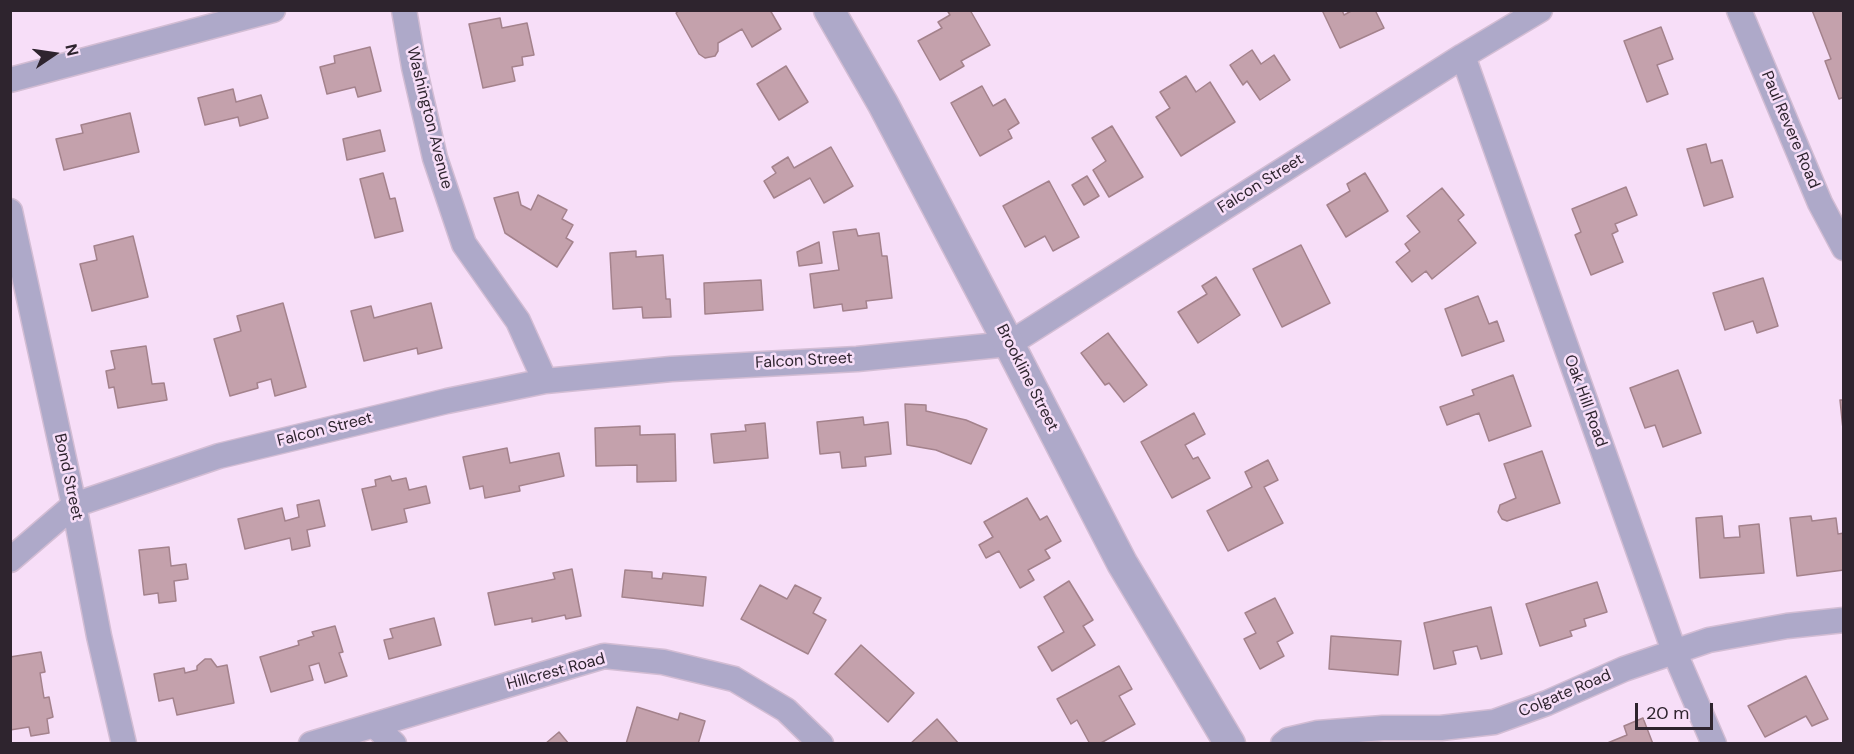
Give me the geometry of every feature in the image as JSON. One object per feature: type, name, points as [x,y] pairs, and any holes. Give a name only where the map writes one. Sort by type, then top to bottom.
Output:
[{"type":"street","points":[[10,80],[273,10]]},
{"type":"street","name":"Washington Avenue","points":[[404,10],[414,67],[435,158],[464,244],[518,321],[545,381]]},
{"type":"street","name":"Brookline Street","points":[[829,10],[883,104],[1122,563],[1230,744]]},
{"type":"street","name":"Falcon Street","points":[[10,560],[74,505],[219,456],[447,400],[545,381],[671,369],[856,359],[1009,344],[1463,56],[1540,10]]},
{"type":"street","name":"Paul Revere Road","points":[[1739,10],[1820,203],[1844,248]]},
{"type":"street","name":"Oak Hill Road","points":[[1463,56],[1674,651],[1714,744]]},
{"type":"street","name":"Bond Street","points":[[12,221],[74,505],[99,636],[124,744]]},
{"type":"street","name":"Colgate Road","points":[[1283,744],[1288,740],[1318,733],[1383,728],[1442,728],[1494,722],[1547,703],[1624,669],[1709,640],[1787,626],[1844,620]]},
{"type":"street","name":"Hillcrest Road","points":[[311,744],[604,656],[663,662],[734,679],[786,710],[821,744]]},
{"type":"street","points":[[374,725],[394,744]]},
{"type":"building","points":[[680,10],[770,10],[781,29],[752,47],[742,29],[718,43],[715,56],[705,58],[699,54],[676,13]]},
{"type":"building","points":[[947,10],[970,10],[990,45],[961,61],[964,66],[940,80],[918,41],[942,28],[938,22],[950,15]]},
{"type":"building","points":[[1322,10],[1342,10],[1344,15],[1353,10],[1375,10],[1384,28],[1340,48]]},
{"type":"building","points":[[1812,10],[1844,10],[1844,97],[1839,99],[1825,61],[1831,59]]},
{"type":"building","points":[[500,18],[502,28],[527,23],[534,55],[522,57],[523,65],[512,67],[515,81],[483,88],[469,24]]},
{"type":"building","points":[[1661,27],[1673,59],[1657,65],[1668,94],[1647,102],[1624,41]]},
{"type":"building","points":[[370,47],[381,91],[358,97],[355,87],[327,94],[320,67],[335,63],[334,56]]},
{"type":"building","points":[[1252,50],[1261,64],[1274,55],[1290,80],[1260,100],[1247,81],[1243,85],[1230,65]]},
{"type":"building","points":[[786,66],[808,102],[779,120],[757,84]]},
{"type":"building","points":[[1186,76],[1196,92],[1210,82],[1235,122],[1181,156],[1156,117],[1170,108],[1160,92]]},
{"type":"building","points":[[982,86],[993,106],[1005,99],[1019,123],[1008,130],[1012,138],[980,156],[951,103]]},
{"type":"building","points":[[233,89],[236,102],[261,95],[268,118],[240,126],[238,117],[205,125],[198,98]]},
{"type":"building","points":[[130,113],[139,152],[64,170],[56,139],[83,133],[81,125]]},
{"type":"building","points":[[1112,126],[1143,177],[1109,197],[1093,170],[1106,161],[1092,138]]},
{"type":"building","points":[[380,130],[385,151],[347,160],[343,139]]},
{"type":"building","points":[[1706,144],[1711,163],[1722,160],[1733,197],[1704,206],[1687,149]]},
{"type":"building","points":[[831,147],[853,186],[824,203],[810,178],[774,198],[764,181],[776,173],[772,167],[788,157],[794,168]]},
{"type":"building","points":[[383,173],[390,199],[395,198],[403,231],[375,238],[360,179]]},
{"type":"building","points":[[1365,173],[1388,211],[1346,237],[1327,205],[1350,191],[1347,184]]},
{"type":"building","points":[[1087,176],[1099,196],[1084,205],[1072,185]]},
{"type":"building","points":[[1049,181],[1079,237],[1053,251],[1045,236],[1025,247],[1003,206]]},
{"type":"building","points":[[1626,187],[1637,215],[1615,224],[1618,231],[1612,234],[1623,262],[1591,275],[1575,235],[1581,232],[1572,209]]},
{"type":"building","points":[[1442,188],[1464,215],[1458,220],[1476,243],[1432,279],[1426,271],[1412,282],[1396,262],[1410,251],[1405,244],[1420,232],[1407,216]]},
{"type":"building","points":[[518,192],[521,205],[531,210],[538,195],[567,210],[562,219],[573,225],[566,238],[573,242],[557,267],[505,233],[494,198]]},
{"type":"building","points":[[856,229],[858,236],[879,233],[882,256],[887,256],[892,298],[866,301],[867,308],[843,311],[842,304],[814,308],[810,274],[839,270],[833,232]]},
{"type":"building","points":[[133,236],[148,297],[92,311],[80,264],[97,260],[94,246]]},
{"type":"building","points":[[819,242],[822,263],[799,266],[797,252]]},
{"type":"building","points":[[1301,245],[1330,303],[1282,327],[1253,269]]},
{"type":"building","points":[[636,251],[636,257],[663,255],[666,299],[670,299],[671,317],[643,318],[642,307],[613,309],[610,253]]},
{"type":"building","points":[[1216,277],[1240,315],[1198,343],[1178,312],[1207,294],[1202,286]]},
{"type":"building","points":[[1763,278],[1778,326],[1757,333],[1753,321],[1725,330],[1713,293]]},
{"type":"building","points":[[761,280],[763,310],[705,314],[704,283]]},
{"type":"building","points":[[1478,296],[1489,324],[1497,321],[1504,341],[1462,356],[1445,309]]},
{"type":"building","points":[[283,303],[306,387],[275,396],[271,379],[257,383],[258,388],[230,396],[214,339],[241,331],[237,316]]},
{"type":"building","points":[[431,303],[442,348],[418,354],[417,348],[364,361],[351,311],[371,306],[374,318]]},
{"type":"building","points":[[1108,333],[1147,385],[1124,402],[1109,383],[1105,385],[1081,353]]},
{"type":"building","points":[[146,346],[152,384],[164,383],[167,400],[118,408],[114,387],[109,388],[106,371],[115,369],[111,351]]},
{"type":"building","points":[[1678,370],[1701,433],[1663,447],[1655,425],[1645,428],[1630,388]]},
{"type":"building","points":[[1513,375],[1531,426],[1489,441],[1479,413],[1447,425],[1440,407],[1474,395],[1472,390]]},
{"type":"building","points":[[1840,400],[1844,400],[1844,439]]},
{"type":"building","points":[[905,404],[926,405],[926,411],[966,420],[987,429],[971,464],[936,450],[907,445]]},
{"type":"building","points":[[1194,413],[1205,434],[1185,445],[1193,459],[1198,457],[1210,478],[1172,498],[1141,442]]},
{"type":"building","points":[[863,417],[864,425],[888,422],[891,454],[865,457],[866,466],[842,468],[840,452],[820,454],[817,422]]},
{"type":"building","points":[[765,423],[768,458],[714,463],[711,434],[746,431],[745,425]]},
{"type":"building","points":[[640,426],[640,435],[675,434],[676,481],[637,482],[637,465],[596,466],[595,428]]},
{"type":"building","points":[[507,448],[510,463],[559,453],[564,476],[519,486],[520,491],[485,498],[483,486],[470,489],[463,457]]},
{"type":"building","points":[[1542,451],[1560,503],[1507,521],[1502,519],[1498,512],[1500,505],[1516,498],[1504,464]]},
{"type":"building","points":[[1268,460],[1278,480],[1264,487],[1283,523],[1228,551],[1207,511],[1252,487],[1245,472]]},
{"type":"building","points":[[390,476],[392,481],[406,478],[409,490],[426,486],[430,503],[404,509],[407,522],[372,530],[362,489],[376,486],[375,480]]},
{"type":"building","points":[[1027,498],[1040,520],[1047,516],[1061,541],[1045,550],[1050,558],[1028,570],[1034,580],[1020,588],[999,551],[986,558],[979,545],[993,537],[984,522]]},
{"type":"building","points":[[319,500],[325,526],[307,530],[310,546],[292,550],[290,538],[245,549],[238,519],[282,508],[285,521],[299,517],[297,505]]},
{"type":"building","points":[[1722,516],[1724,538],[1740,537],[1739,526],[1759,524],[1764,573],[1700,578],[1696,518]]},
{"type":"building","points":[[1811,516],[1812,521],[1836,518],[1838,534],[1844,533],[1844,570],[1797,576],[1790,518]]},
{"type":"building","points":[[169,547],[171,566],[186,564],[188,579],[174,581],[176,601],[159,603],[158,593],[144,595],[139,550]]},
{"type":"building","points":[[572,569],[581,616],[566,619],[565,615],[532,622],[532,618],[495,625],[488,593],[555,579],[553,573]]},
{"type":"building","points":[[625,570],[652,572],[652,578],[662,579],[663,573],[706,577],[703,606],[622,597]]},
{"type":"building","points":[[1069,581],[1093,620],[1083,626],[1095,645],[1052,671],[1038,647],[1064,632],[1044,597]]},
{"type":"building","points":[[1597,582],[1607,612],[1584,619],[1586,626],[1570,631],[1572,636],[1540,646],[1526,604]]},
{"type":"building","points":[[760,585],[787,599],[795,585],[821,598],[813,613],[826,620],[808,654],[741,619]]},
{"type":"building","points":[[1275,598],[1293,633],[1277,642],[1284,656],[1260,669],[1244,639],[1256,633],[1245,613]]},
{"type":"building","points":[[1491,607],[1502,654],[1481,659],[1477,646],[1453,651],[1456,664],[1434,669],[1424,623]]},
{"type":"building","points":[[434,618],[441,645],[389,659],[384,640],[393,638],[390,629]]},
{"type":"building","points":[[335,626],[343,652],[339,653],[347,676],[325,683],[319,663],[309,666],[313,680],[271,692],[260,657],[299,645],[298,641],[314,636],[312,632]]},
{"type":"building","points":[[1331,636],[1401,641],[1398,675],[1329,669]]},
{"type":"building","points":[[861,645],[914,693],[888,722],[835,674]]},
{"type":"building","points":[[41,652],[45,672],[40,673],[44,698],[49,697],[53,717],[47,719],[49,733],[31,736],[29,727],[10,730],[10,657]]},
{"type":"building","points":[[205,659],[211,659],[217,667],[227,665],[234,703],[177,715],[173,698],[159,701],[154,674],[184,668],[185,673],[197,670],[197,666]]},
{"type":"building","points":[[1119,666],[1132,689],[1119,696],[1135,724],[1099,744],[1090,744],[1077,720],[1071,724],[1057,699]]},
{"type":"building","points":[[1806,676],[1828,719],[1812,726],[1806,716],[1765,737],[1748,706]]},
{"type":"building","points":[[637,707],[678,720],[680,713],[705,721],[698,744],[626,744]]},
{"type":"building","points":[[1643,718],[1653,744],[1605,744],[1627,735],[1624,726]]},
{"type":"building","points":[[937,719],[959,744],[910,744]]},
{"type":"building","points":[[559,732],[569,744],[545,744]]}]
